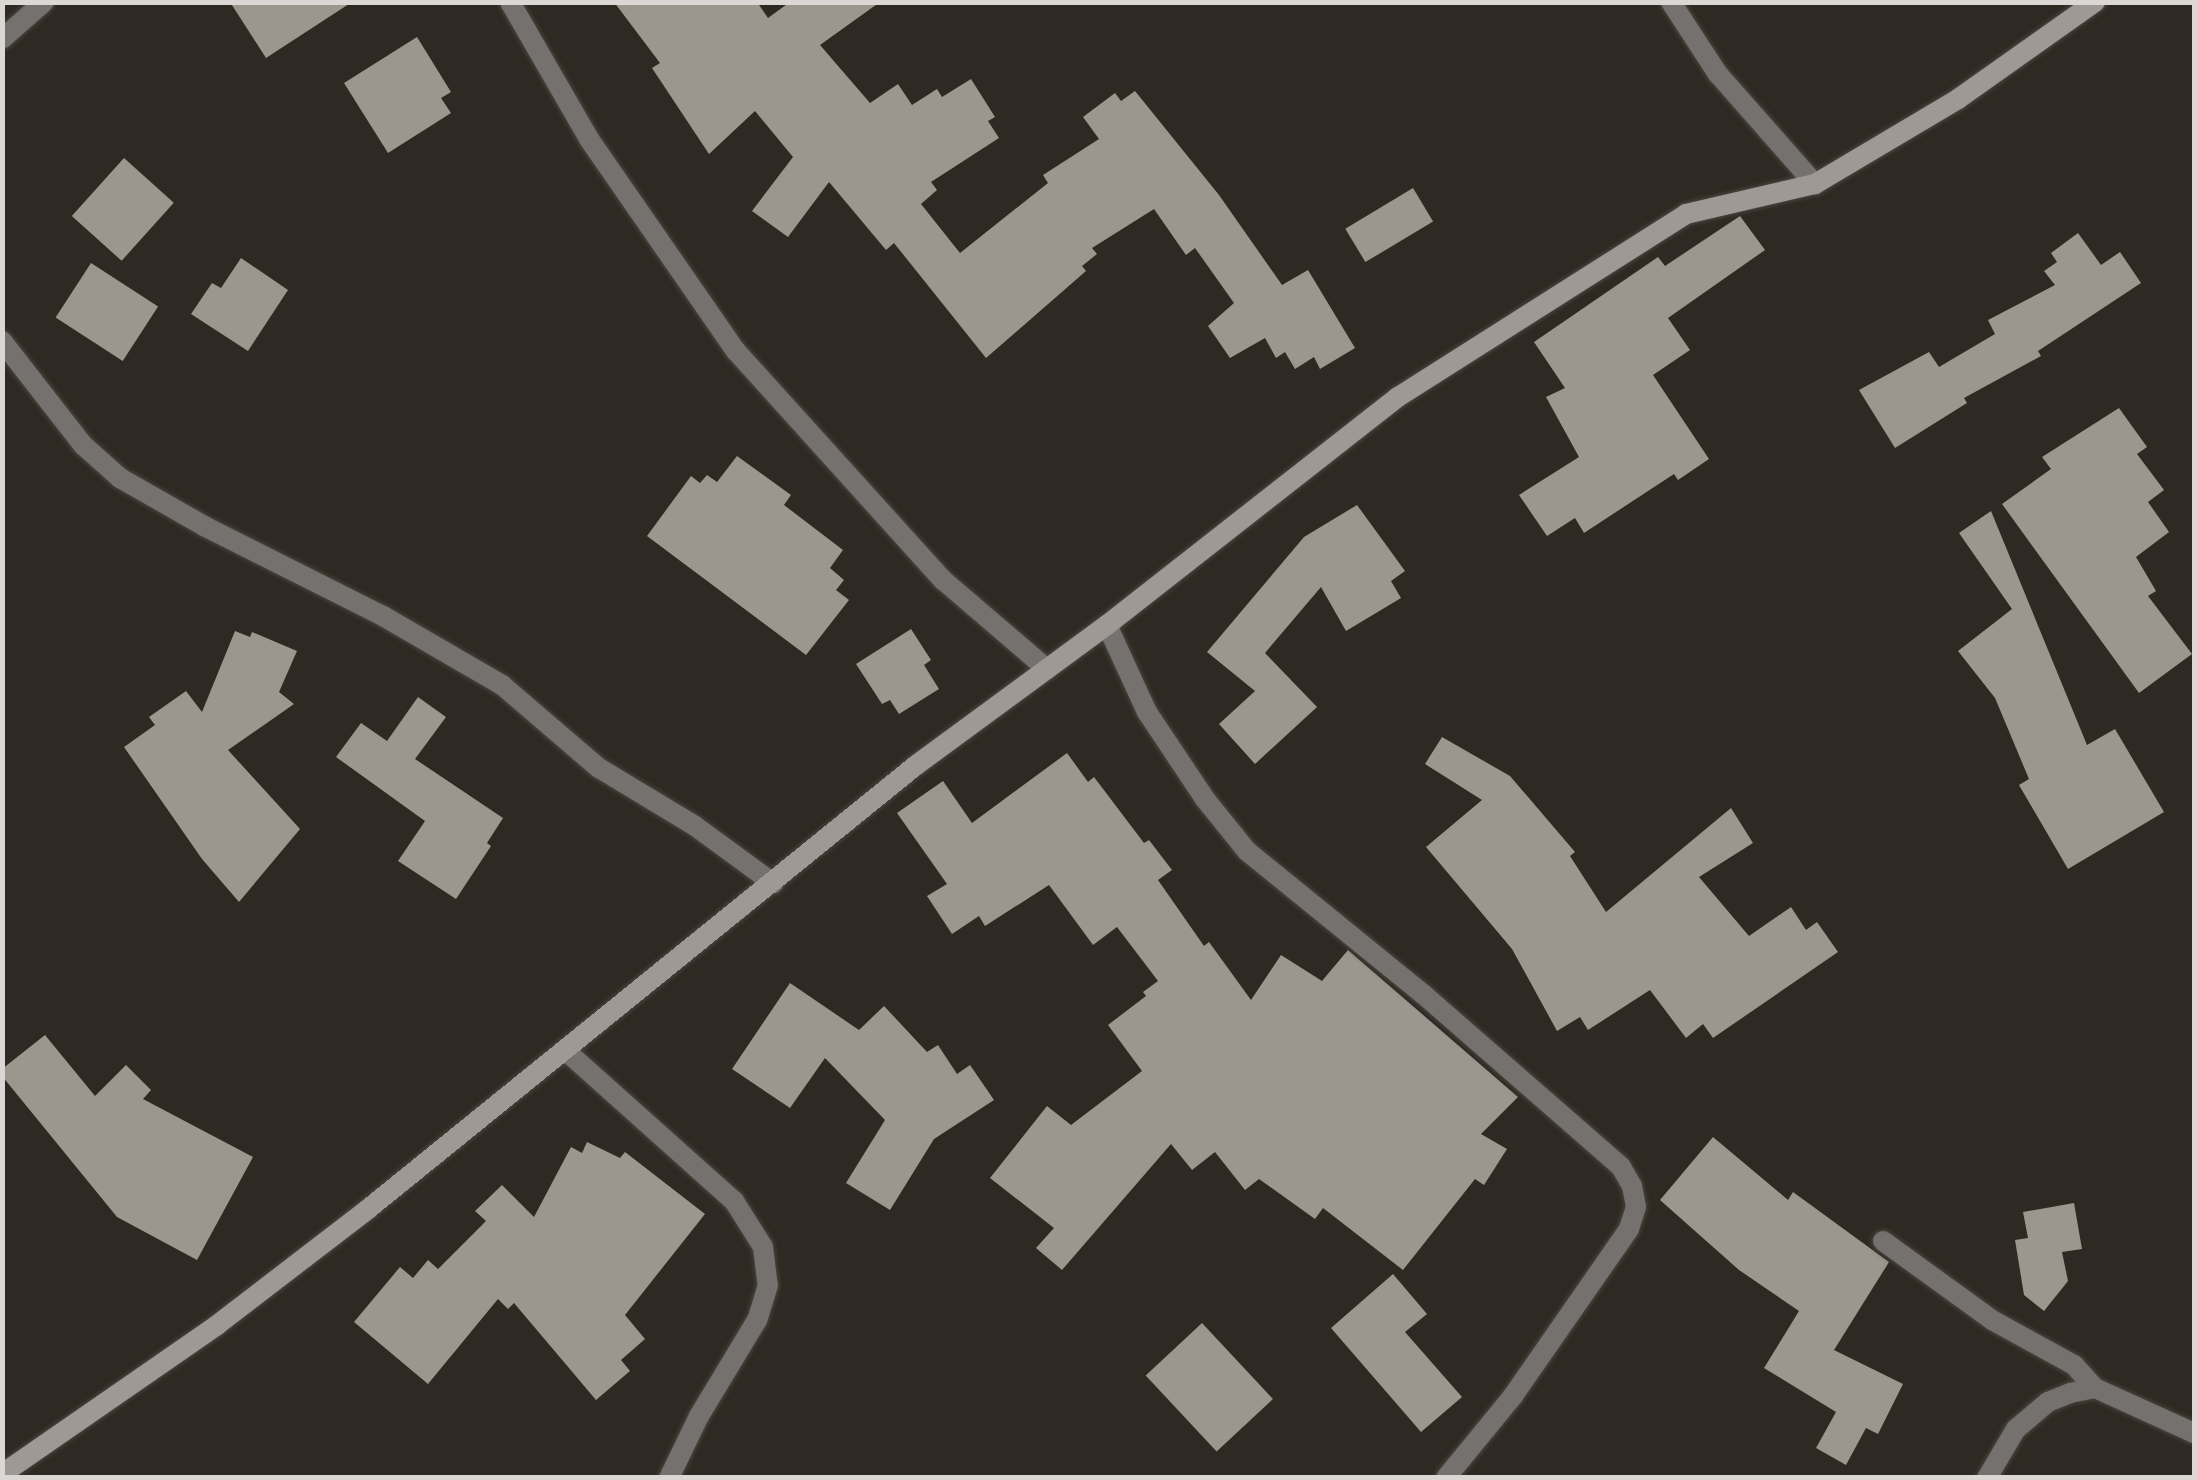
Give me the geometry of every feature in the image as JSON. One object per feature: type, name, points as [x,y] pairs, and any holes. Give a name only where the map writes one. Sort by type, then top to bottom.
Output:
[{"type":"main road","points":[[2,1474],[216,1325],[916,766],[1107,625],[1398,397],[1523,313],[1686,214],[1814,184],[1958,100],[2095,2]]},
{"type":"street","points":[[2,39],[44,2]]},
{"type":"street","points":[[510,2],[589,139],[736,351],[943,580],[1046,669]]},
{"type":"street","points":[[1671,2],[1718,74],[1814,184]]},
{"type":"street","points":[[2,342],[83,445],[120,478],[204,526],[383,616],[502,685],[599,768],[694,826],[773,882]]},
{"type":"street","points":[[1107,625],[1148,712],[1205,799],[1248,851],[1494,1056],[1621,1167],[1632,1186],[1636,1207],[1629,1229],[1513,1396],[1446,1478]]},
{"type":"street","points":[[565,1050],[734,1201],[764,1247],[768,1284],[757,1320],[699,1416],[669,1478]]},
{"type":"street","points":[[1883,1240],[1992,1320],[2074,1365],[2096,1388],[2194,1434]]},
{"type":"street","points":[[1987,1478],[2016,1429],[2048,1402],[2096,1388]]},
{"type":"building","points":[[230,2],[352,2],[266,58]]},
{"type":"building","points":[[614,2],[757,2],[768,18],[790,2],[880,2],[820,45],[870,103],[898,84],[912,105],[937,89],[942,97],[971,79],[995,117],[988,121],[999,138],[931,182],[937,190],[921,204],[960,253],[1048,183],[1043,175],[1099,139],[1083,117],[1115,93],[1121,101],[1135,91],[1219,195],[1282,285],[1308,270],[1355,348],[1320,369],[1314,357],[1295,369],[1285,352],[1276,358],[1265,338],[1230,358],[1208,326],[1234,303],[1195,248],[1186,255],[1154,209],[1092,248],[1097,254],[1082,266],[1086,271],[986,358],[894,243],[886,250],[829,182],[788,237],[752,211],[793,157],[755,111],[709,154],[652,68],[660,63]]},
{"type":"building","points":[[417,37],[451,92],[441,98],[451,113],[388,153],[344,83]]},
{"type":"building","points":[[124,158],[174,203],[122,261],[72,216]]},
{"type":"building","points":[[1413,188],[1433,221],[1365,262],[1345,229]]},
{"type":"building","points":[[1740,216],[1765,250],[1668,318],[1690,350],[1653,375],[1709,459],[1678,480],[1674,474],[1584,533],[1575,518],[1547,536],[1519,495],[1579,457],[1546,397],[1565,388],[1534,342],[1658,257],[1665,266]]},
{"type":"building","points":[[2078,233],[2101,265],[2120,252],[2141,283],[2038,351],[2041,356],[1964,398],[1967,403],[1895,448],[1859,390],[1929,352],[1939,367],[1995,334],[1988,320],[2055,285],[2044,271],[2057,262],[2051,253]]},
{"type":"building","points":[[241,258],[288,290],[248,351],[191,314],[212,283],[221,288]]},
{"type":"building","points":[[91,263],[158,307],[123,361],[56,318]]},
{"type":"building","points":[[2119,408],[2147,447],[2137,454],[2164,490],[2148,502],[2169,532],[2136,557],[2156,591],[2148,596],[2192,654],[2139,693],[2002,504],[2051,469],[2042,457]]},
{"type":"building","points":[[737,456],[791,495],[784,505],[843,550],[830,568],[844,580],[836,590],[849,600],[806,655],[647,536],[691,476],[700,483],[707,475],[717,482]]},
{"type":"building","points":[[1357,505],[1405,571],[1391,581],[1401,598],[1346,631],[1321,587],[1265,653],[1317,707],[1255,764],[1219,724],[1255,691],[1207,652],[1304,537]]},
{"type":"building","points":[[1991,511],[2087,745],[2115,729],[2164,812],[2068,869],[2019,785],[2029,779],[1995,698],[1958,651],[2012,609],[1959,533]]},
{"type":"building","points":[[911,629],[931,660],[924,665],[939,689],[899,714],[890,700],[882,704],[856,664]]},
{"type":"building","points":[[235,631],[250,637],[252,632],[297,651],[279,692],[294,704],[228,750],[300,829],[239,902],[202,859],[124,747],[155,725],[149,717],[186,691],[202,712]]},
{"type":"building","points":[[418,697],[446,717],[415,759],[503,818],[487,843],[491,846],[456,899],[398,861],[425,821],[336,757],[361,723],[387,741]]},
{"type":"building","points":[[1442,737],[1510,776],[1575,852],[1570,856],[1606,912],[1731,808],[1753,843],[1699,877],[1749,936],[1791,907],[1806,930],[1817,922],[1838,952],[1713,1038],[1703,1024],[1686,1038],[1650,990],[1588,1030],[1580,1017],[1557,1031],[1512,949],[1426,847],[1482,800],[1425,764]]},
{"type":"building","points":[[1067,753],[1088,782],[1094,777],[1144,843],[1149,840],[1172,870],[1158,880],[1204,946],[1209,942],[1251,1000],[1281,955],[1322,981],[1348,950],[1518,1097],[1481,1134],[1507,1149],[1484,1185],[1475,1179],[1403,1270],[1323,1208],[1315,1219],[1259,1179],[1245,1190],[1215,1152],[1192,1170],[1171,1144],[1062,1270],[1036,1248],[1054,1228],[990,1178],[1047,1106],[1071,1125],[1142,1071],[1108,1025],[1146,996],[1143,992],[1158,981],[1117,927],[1093,945],[1049,885],[985,926],[979,916],[952,934],[927,896],[947,884],[897,813],[943,781],[972,823]]},
{"type":"building","points":[[790,983],[859,1030],[884,1006],[927,1052],[938,1045],[957,1074],[970,1065],[994,1100],[934,1139],[890,1210],[846,1183],[885,1120],[825,1058],[790,1108],[732,1069]]},
{"type":"building","points":[[45,1035],[95,1096],[126,1065],[151,1090],[143,1099],[253,1157],[197,1260],[117,1217],[2,1076],[2,1069]]},
{"type":"building","points":[[1713,1137],[1788,1200],[1793,1192],[1889,1262],[1834,1350],[1903,1384],[1878,1434],[1866,1428],[1846,1465],[1816,1448],[1836,1412],[1764,1368],[1799,1311],[1739,1270],[1660,1200]]},
{"type":"building","points":[[587,1142],[620,1158],[625,1152],[705,1214],[625,1315],[645,1339],[621,1360],[630,1371],[596,1400],[514,1303],[508,1309],[498,1299],[428,1384],[354,1322],[400,1267],[413,1278],[428,1260],[438,1269],[486,1221],[475,1211],[502,1185],[534,1217],[571,1147],[582,1153]]},
{"type":"building","points":[[2074,1203],[2082,1249],[2062,1252],[2068,1281],[2044,1311],[2024,1295],[2015,1240],[2028,1238],[2023,1212]]},
{"type":"building","points":[[1393,1274],[1427,1314],[1405,1332],[1462,1397],[1421,1432],[1331,1328]]},
{"type":"building","points":[[1202,1323],[1273,1399],[1217,1452],[1146,1376]]}]
